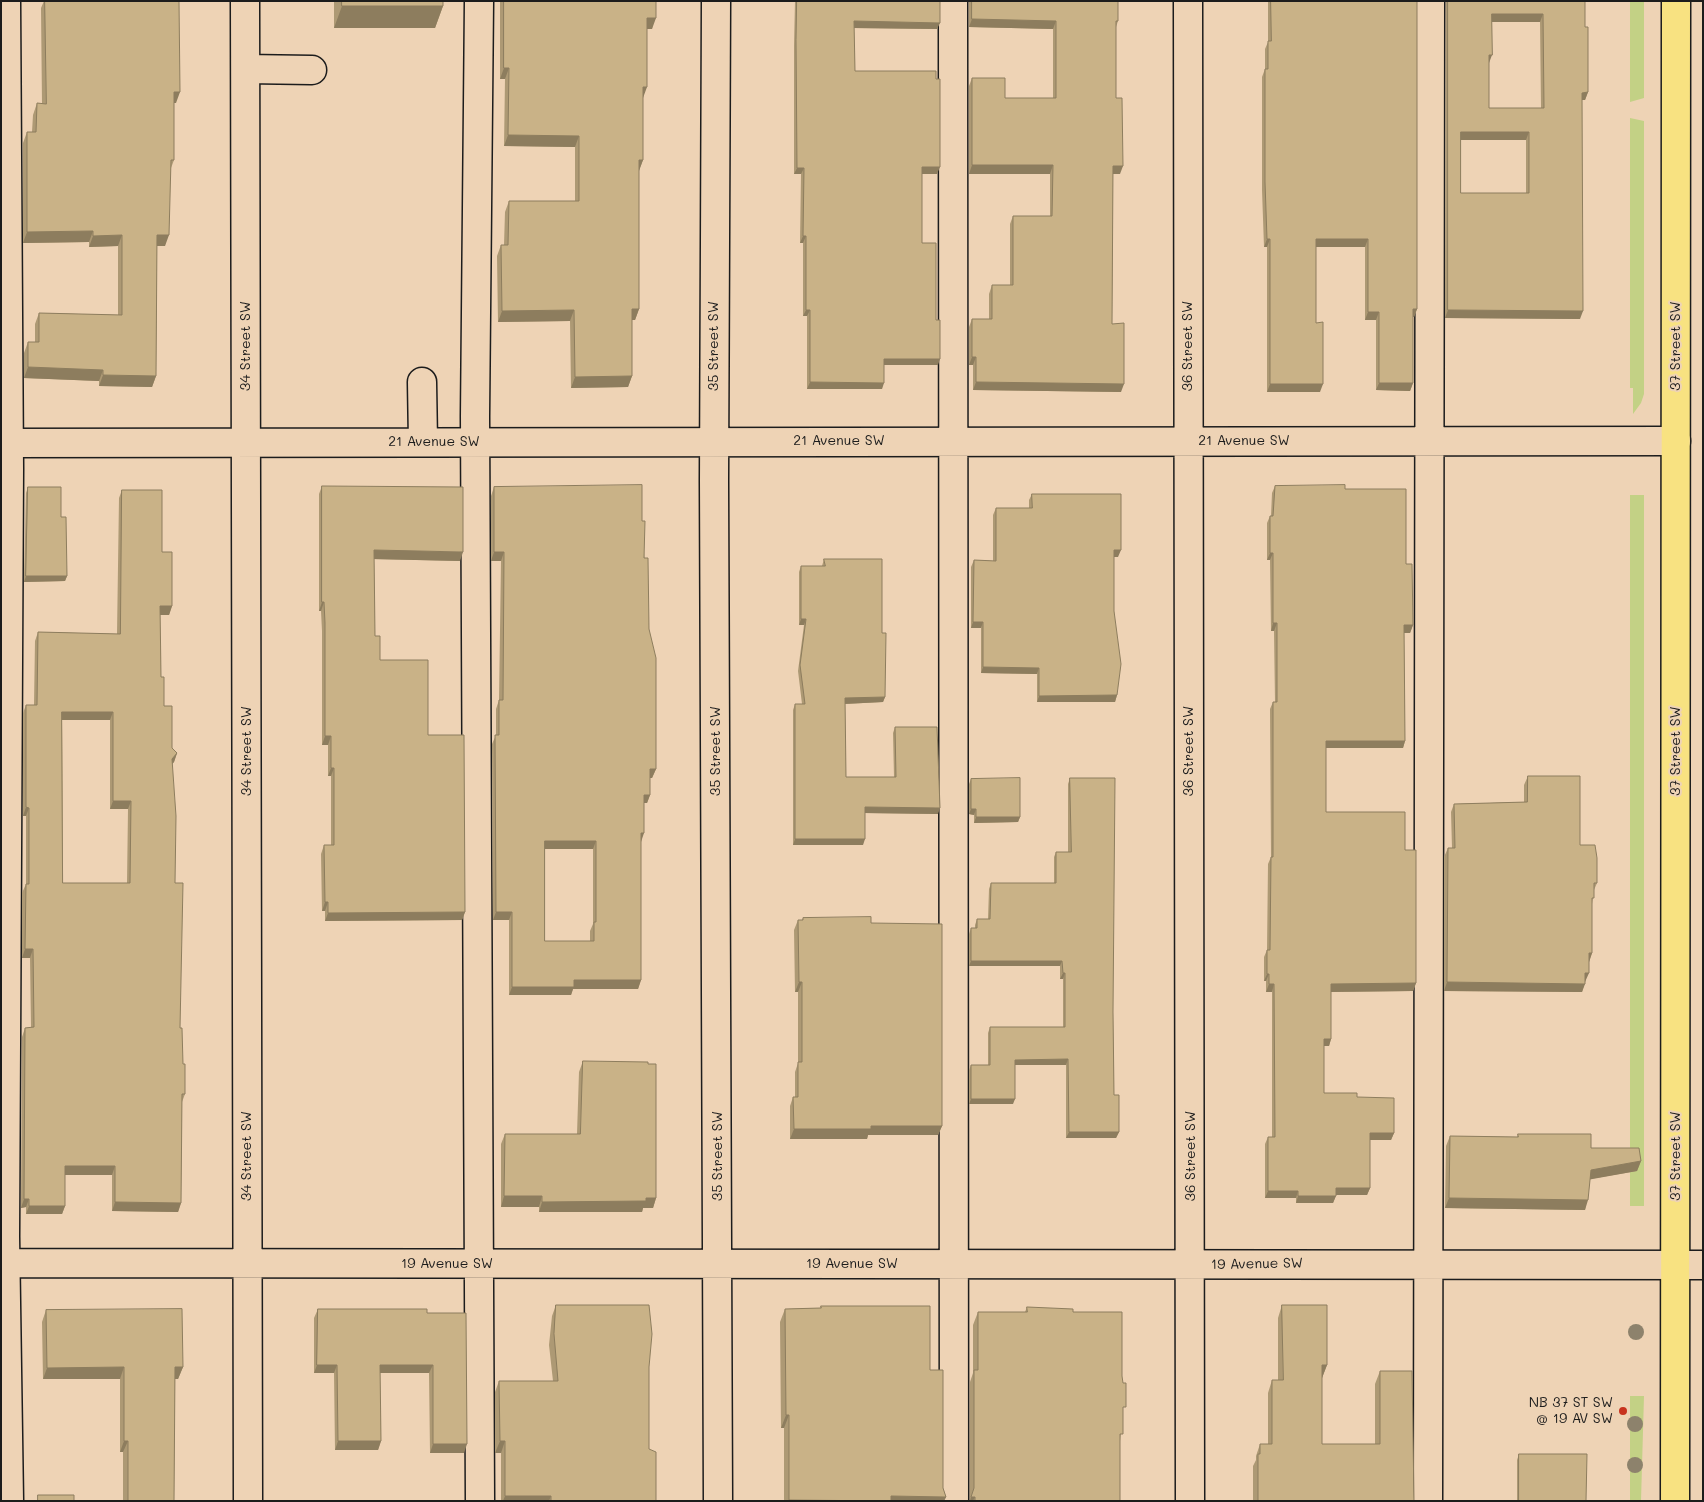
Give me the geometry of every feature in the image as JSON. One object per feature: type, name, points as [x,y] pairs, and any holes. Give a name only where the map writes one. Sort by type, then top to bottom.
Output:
[{"type":"main road","name":"37 Street SW","points":[[1676,1],[1676,1501]]},
{"type":"street","points":[[6,1],[4,1263],[9,1501]]},
{"type":"street","name":"34 Street SW","points":[[246,1],[248,1501]]},
{"type":"street","points":[[479,1],[476,442],[480,1501]]},
{"type":"street","name":"35 Street SW","points":[[716,1],[714,442],[719,1264],[718,1501]]},
{"type":"street","points":[[953,1],[954,1501]]},
{"type":"street","name":"36 Street SW","points":[[1188,1],[1190,1501]]},
{"type":"street","points":[[1428,1501],[1430,1]]},
{"type":"street","points":[[246,69],[312,70]]},
{"type":"street","points":[[422,382],[423,442]]},
{"type":"street","name":"21 Avenue SW","points":[[5,443],[952,440],[1676,441]]},
{"type":"street","name":"19 Avenue SW","points":[[4,1263],[1191,1265],[1429,1263],[1703,1265]]},
{"type":"green space","points":[[1630,1],[1644,1],[1644,98],[1630,102]]},
{"type":"green space","points":[[1630,118],[1644,121],[1644,394],[1641,403],[1633,414],[1633,388],[1630,388]]},
{"type":"green space","points":[[1630,495],[1644,495],[1644,1206],[1630,1206]]},
{"type":"green space","points":[[1630,1396],[1644,1396],[1641,1501],[1630,1501]]},
{"type":"building","points":[[45,1],[179,1],[180,92],[174,92],[174,160],[171,160],[169,235],[157,235],[156,376],[103,375],[103,370],[28,367],[28,342],[39,342],[39,313],[122,315],[122,235],[93,236],[93,231],[27,232],[27,132],[36,132],[37,103],[46,104]]},
{"type":"building","points":[[342,1],[443,1],[443,6],[342,6]]},
{"type":"building","points":[[504,1],[656,1],[656,18],[647,18],[647,87],[643,87],[643,160],[639,160],[639,309],[632,309],[632,376],[575,377],[574,310],[502,311],[501,245],[508,245],[509,201],[579,201],[579,136],[508,135],[509,68],[504,68]]},
{"type":"building","points":[[797,1],[940,1],[940,23],[854,21],[855,71],[936,71],[936,79],[940,79],[940,167],[922,167],[922,243],[936,243],[936,320],[940,320],[940,359],[884,359],[884,383],[810,382],[810,310],[806,310],[806,236],[803,236],[804,168],[797,168]]},
{"type":"building","points":[[972,1],[1118,1],[1118,21],[1116,21],[1116,98],[1122,98],[1123,166],[1113,166],[1112,324],[1124,323],[1124,384],[976,382],[976,357],[972,357],[972,319],[992,319],[992,285],[1013,285],[1013,216],[1052,216],[1053,165],[972,165],[972,78],[1005,78],[1005,98],[1056,98],[1056,21],[972,19]]},
{"type":"building","points":[[1271,1],[1417,1],[1417,309],[1413,309],[1413,383],[1379,383],[1379,312],[1368,312],[1368,239],[1316,239],[1316,323],[1323,322],[1323,384],[1270,384],[1270,239],[1267,239],[1265,182],[1265,69],[1268,69],[1268,41],[1271,41]]},
{"type":"building","points":[[1448,1],[1585,1],[1585,27],[1588,27],[1588,92],[1582,93],[1583,311],[1448,310]],"holes":[[[1492,14],[1543,14],[1544,108],[1489,108],[1489,55],[1492,55]],[[1461,132],[1529,132],[1529,193],[1461,193]]]},
{"type":"building","points":[[642,485],[642,521],[645,521],[644,558],[648,558],[649,629],[656,658],[656,769],[650,769],[650,795],[644,795],[644,833],[641,833],[641,980],[574,980],[574,987],[512,987],[512,912],[496,912],[495,735],[499,735],[499,700],[503,700],[504,552],[494,552],[494,487]],"holes":[[[545,841],[596,841],[596,922],[594,922],[594,941],[545,941]]]},
{"type":"building","points":[[1345,485],[1345,489],[1406,489],[1406,564],[1412,564],[1413,625],[1404,625],[1405,741],[1326,741],[1326,812],[1405,812],[1405,850],[1416,850],[1416,983],[1331,984],[1331,1039],[1324,1039],[1324,1093],[1357,1093],[1357,1097],[1394,1098],[1394,1133],[1370,1133],[1370,1188],[1336,1188],[1336,1196],[1298,1196],[1298,1191],[1268,1191],[1268,1137],[1275,1137],[1274,984],[1269,984],[1267,950],[1270,950],[1271,857],[1273,857],[1273,702],[1277,702],[1277,623],[1273,623],[1273,553],[1270,553],[1270,516],[1273,516],[1275,486]]},
{"type":"building","points":[[322,486],[463,487],[463,552],[374,550],[375,636],[380,636],[380,660],[428,660],[428,735],[464,735],[465,912],[328,913],[328,902],[325,902],[324,845],[334,845],[334,768],[331,768],[331,736],[325,736]]},
{"type":"building","points":[[28,487],[61,487],[61,517],[66,517],[67,576],[26,576]]},
{"type":"building","points":[[122,490],[162,490],[162,552],[172,552],[172,606],[160,606],[161,677],[164,677],[164,706],[172,706],[172,748],[177,753],[172,759],[176,816],[175,883],[183,883],[180,1028],[182,1028],[183,1064],[185,1064],[185,1094],[182,1094],[181,1203],[115,1202],[115,1166],[65,1166],[65,1206],[29,1206],[29,1199],[24,1199],[25,1028],[34,1027],[33,949],[25,949],[26,884],[29,884],[29,808],[26,807],[26,705],[37,705],[38,632],[120,634]],"holes":[[[62,712],[113,712],[113,801],[131,801],[130,883],[63,883]]]},
{"type":"building","points":[[1032,494],[1121,494],[1121,550],[1114,550],[1114,611],[1121,664],[1117,695],[1039,696],[1039,668],[983,667],[983,622],[973,622],[974,560],[996,561],[996,508],[1032,508]]},
{"type":"building","points":[[824,559],[882,559],[882,633],[886,633],[885,697],[845,698],[846,777],[896,777],[895,727],[937,727],[940,808],[865,807],[865,839],[795,839],[795,704],[805,704],[800,665],[806,619],[801,619],[801,566],[825,566]]},
{"type":"building","points":[[1528,776],[1580,776],[1580,845],[1595,845],[1597,858],[1597,883],[1594,883],[1594,898],[1592,898],[1592,953],[1589,953],[1589,973],[1585,973],[1585,984],[1447,982],[1448,848],[1455,848],[1454,804],[1527,802]]},
{"type":"building","points":[[1020,778],[1020,817],[976,817],[976,809],[971,809],[971,779]]},
{"type":"building","points":[[1070,778],[1115,778],[1113,1012],[1114,1095],[1119,1095],[1119,1132],[1069,1132],[1068,1059],[1015,1060],[1015,1099],[971,1099],[971,1065],[990,1065],[990,1027],[1065,1027],[1065,973],[1063,973],[1062,961],[971,961],[971,928],[977,928],[977,919],[990,919],[991,883],[1056,883],[1056,852],[1071,852]]},
{"type":"building","points":[[871,917],[871,923],[942,924],[942,1126],[871,1126],[871,1129],[794,1129],[793,1097],[798,1097],[798,1062],[802,1062],[802,982],[799,982],[798,920],[803,920],[803,918]]},
{"type":"building","points":[[583,1061],[648,1062],[648,1064],[656,1064],[656,1198],[646,1198],[646,1201],[542,1202],[542,1196],[504,1196],[505,1134],[580,1134]]},
{"type":"building","points":[[1518,1134],[1591,1134],[1591,1148],[1639,1148],[1641,1161],[1591,1170],[1588,1200],[1449,1198],[1450,1136],[1518,1137]]},
{"type":"building","points":[[556,1305],[649,1305],[652,1334],[649,1367],[649,1449],[656,1452],[656,1501],[551,1501],[551,1496],[505,1496],[505,1441],[500,1441],[499,1381],[558,1381],[554,1334]]},
{"type":"building","points":[[1282,1305],[1327,1305],[1327,1365],[1322,1365],[1322,1444],[1380,1444],[1380,1371],[1412,1371],[1414,1501],[1258,1501],[1258,1454],[1260,1454],[1260,1444],[1272,1444],[1272,1380],[1283,1380]]},
{"type":"building","points":[[821,1306],[930,1306],[930,1370],[943,1370],[943,1488],[946,1497],[891,1496],[891,1501],[789,1500],[789,1415],[786,1415],[785,1309],[821,1308]]},
{"type":"building","points":[[1027,1307],[1073,1309],[1073,1312],[1122,1312],[1122,1376],[1123,1383],[1126,1383],[1126,1407],[1123,1407],[1123,1434],[1120,1434],[1120,1501],[975,1501],[975,1497],[971,1497],[974,1488],[974,1370],[978,1370],[978,1312],[1027,1312]]},
{"type":"building","points":[[182,1309],[183,1367],[175,1367],[174,1501],[128,1501],[128,1441],[124,1441],[124,1367],[47,1368],[46,1310]]},
{"type":"building","points":[[318,1309],[427,1309],[427,1313],[466,1313],[467,1444],[433,1444],[433,1365],[380,1365],[381,1441],[338,1441],[337,1365],[317,1365]]},
{"type":"building","points":[[1519,1454],[1587,1454],[1586,1501],[1519,1501]]},
{"type":"building","points":[[38,1495],[74,1495],[74,1501],[38,1501]]},
{"type":"place","name":"NB 37 ST SW @ 19 AV SW","points":[[1623,1411]]}]
